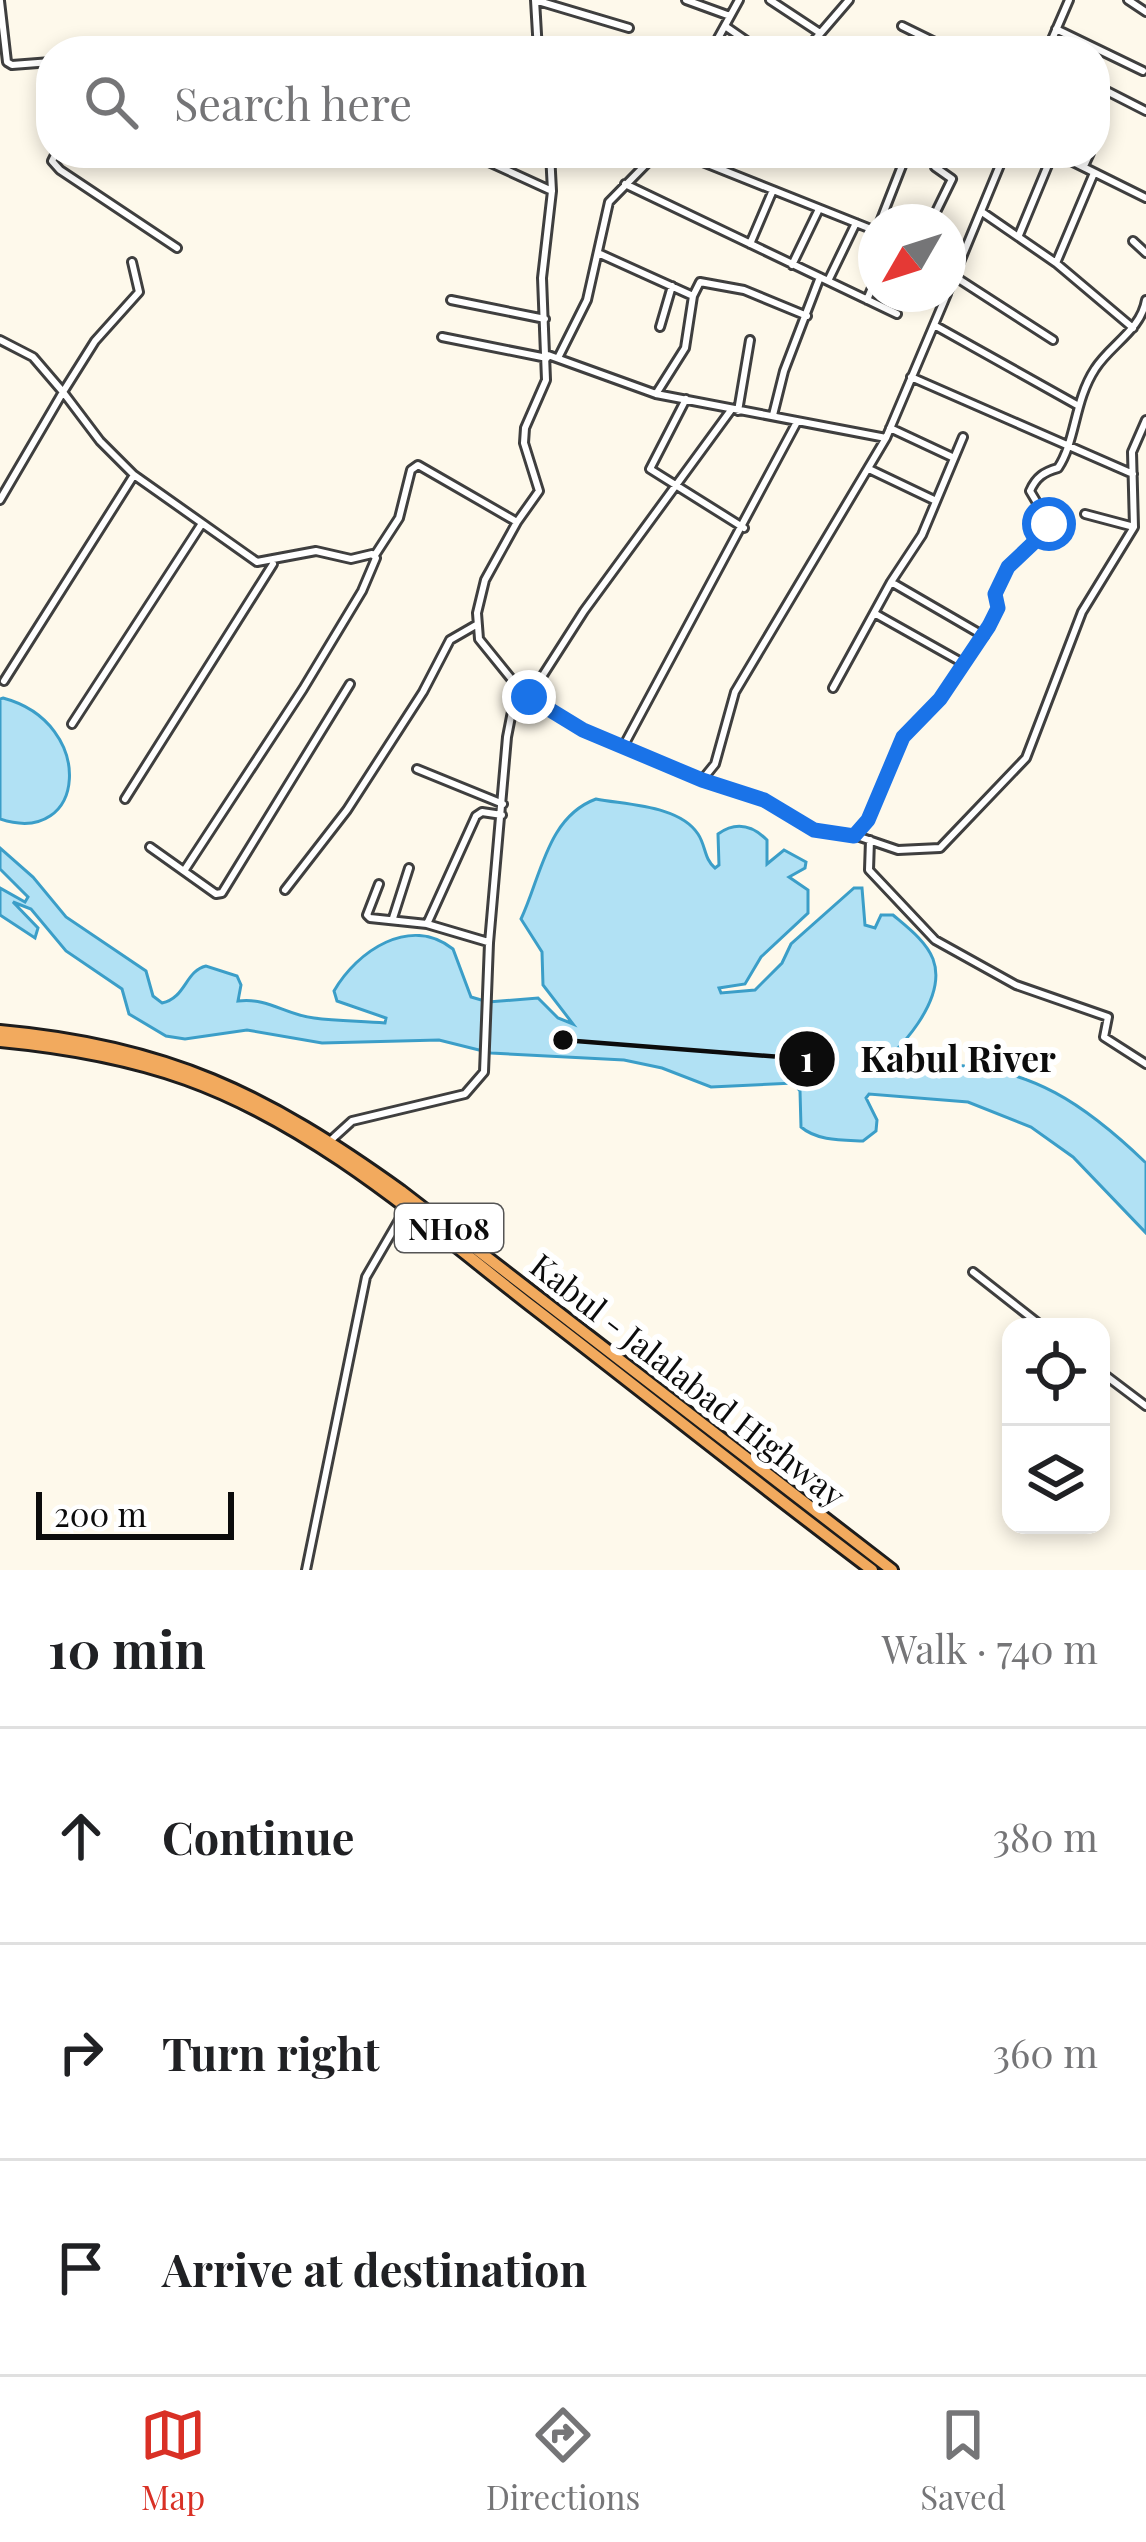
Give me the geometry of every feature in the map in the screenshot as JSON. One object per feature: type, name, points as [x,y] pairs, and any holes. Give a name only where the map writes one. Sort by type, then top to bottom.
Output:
[{"type":"highway","name":"Kabul - Jalalabad Highway","points":[[0,1031],[148,1067],[208,1088],[345,1158],[841,1539],[892,1570]]},
{"type":"highway","name":"Kabul - Jalalabad Highway","points":[[0,1041],[129,1049],[266,1104],[330,1141],[345,1158]]},
{"type":"highway","name":"Kabul - Jalalabad Highway","points":[[398,1195],[406,1208],[431,1221]]},
{"type":"highway","name":"Kabul - Jalalabad Highway","points":[[857,1551],[872,1570]]},
{"type":"street","points":[[525,0],[536,5]]},
{"type":"street","points":[[537,36],[535,0],[629,28]]},
{"type":"street","points":[[686,0],[730,16]]},
{"type":"street","points":[[719,36],[739,0]]},
{"type":"street","points":[[770,0],[820,33]]},
{"type":"street","points":[[818,36],[849,0]]},
{"type":"street","points":[[1053,36],[1069,0]]},
{"type":"street","points":[[1128,0],[1146,11]]},
{"type":"street","points":[[0,1],[7,62],[36,63]]},
{"type":"street","points":[[725,26],[739,36]]},
{"type":"street","points":[[902,26],[922,36]]},
{"type":"street","points":[[1056,29],[1070,36]]},
{"type":"street","points":[[1110,55],[1143,71]]},
{"type":"street","points":[[1110,93],[1146,111]]},
{"type":"street","points":[[58,168],[177,248]]},
{"type":"street","points":[[502,168],[552,191]]},
{"type":"street","points":[[551,168],[542,278],[546,380],[525,428],[524,443],[539,491],[485,580],[476,625],[479,639],[529,697],[583,730],[702,780],[764,800],[814,830],[898,850],[940,848],[1026,758],[1082,612],[1134,527],[1132,452],[1146,420]]},
{"type":"street","points":[[558,358],[587,300],[609,202],[639,168]]},
{"type":"street","points":[[718,168],[856,223],[807,316],[784,371],[773,415]]},
{"type":"street","points":[[887,204],[901,168]]},
{"type":"street","points":[[937,168],[952,178],[940,204]]},
{"type":"street","points":[[966,249],[999,168]]},
{"type":"street","points":[[1019,236],[1048,168]]},
{"type":"street","points":[[1088,168],[1146,198]]},
{"type":"street","points":[[1056,263],[1095,172]]},
{"type":"street","points":[[625,184],[858,296]]},
{"type":"street","points":[[750,244],[773,190]]},
{"type":"street","points":[[792,265],[820,209]]},
{"type":"street","points":[[982,212],[1056,263],[1133,328]]},
{"type":"street","points":[[1133,241],[1146,253]]},
{"type":"street","points":[[598,253],[693,296]]},
{"type":"street","points":[[0,500],[95,341],[139,292],[132,262]]},
{"type":"street","points":[[656,394],[685,347],[693,296],[704,281],[744,290],[807,316]]},
{"type":"street","points":[[966,284],[1054,340]]},
{"type":"street","points":[[660,327],[671,286]]},
{"type":"street","points":[[451,300],[545,319]]},
{"type":"street","points":[[854,836],[868,820],[903,737],[940,699],[984,636],[998,608],[995,594],[1008,567],[1048,529],[1030,491],[1066,457],[1077,405],[1102,358],[1144,313],[1146,300]]},
{"type":"street","points":[[893,312],[897,314]]},
{"type":"street","points":[[702,780],[715,764],[735,692],[886,439],[939,312]]},
{"type":"street","points":[[934,325],[1077,405]]},
{"type":"street","points":[[442,337],[558,358],[656,394],[886,439]]},
{"type":"street","points":[[0,340],[33,357],[100,441],[134,475],[256,562],[316,550],[351,559],[375,555]]},
{"type":"street","points":[[529,697],[584,610],[734,410],[749,340]]},
{"type":"street","points":[[911,377],[1133,474]]},
{"type":"street","points":[[686,399],[649,467],[744,528]]},
{"type":"street","points":[[623,747],[797,422]]},
{"type":"street","points":[[890,428],[952,457]]},
{"type":"street","points":[[833,688],[922,535],[963,437]]},
{"type":"street","points":[[1132,452],[1146,457]]},
{"type":"street","points":[[184,871],[362,591],[375,555],[400,518],[410,470],[418,465],[517,522]]},
{"type":"street","points":[[868,470],[934,500]]},
{"type":"street","points":[[4,681],[134,475]]},
{"type":"street","points":[[1084,514],[1134,527]]},
{"type":"street","points":[[72,724],[200,525]]},
{"type":"street","points":[[125,799],[274,560]]},
{"type":"street","points":[[891,582],[984,636]]},
{"type":"street","points":[[874,613],[963,663]]},
{"type":"street","points":[[285,890],[347,810],[423,692],[450,640],[476,625]]},
{"type":"street","points":[[150,847],[216,894],[222,893],[350,684]]},
{"type":"street","points":[[330,1141],[352,1121],[465,1094],[484,1072],[489,943],[517,686]]},
{"type":"street","points":[[417,769],[503,804]]},
{"type":"street","points":[[427,925],[476,816],[482,812],[502,815]]},
{"type":"street","points":[[870,840],[869,870],[935,940],[1016,985],[1108,1017],[1105,1037],[1146,1064]]},
{"type":"street","points":[[393,918],[409,868]]},
{"type":"street","points":[[379,884],[368,917],[427,925],[489,943]]},
{"type":"street","points":[[306,1570],[366,1276],[406,1208]]},
{"type":"street","points":[[973,1272],[1032,1318]]},
{"type":"street","points":[[1110,1379],[1146,1406]]},
{"type":"water","points":[[3,698],[33,712],[54,732],[66,755],[69,779],[64,800],[50,816],[29,823],[0,819]]},
{"type":"water","points":[[596,799],[678,817],[698,834],[715,868],[719,865],[718,834],[737,826],[750,828],[767,840],[767,864],[784,850],[806,862],[805,868],[789,877],[808,890],[808,913],[761,957],[745,984],[719,988],[721,993],[755,990],[782,963],[791,944],[854,888],[862,888],[865,925],[875,928],[881,915],[893,915],[926,946],[936,975],[934,991],[918,1024],[869,1073],[934,1065],[974,1067],[1003,1072],[1055,1093],[1102,1124],[1146,1163],[1146,1233],[1073,1157],[1031,1127],[968,1102],[869,1094],[866,1098],[877,1120],[876,1131],[863,1141],[839,1140],[801,1127],[800,1091],[794,1083],[711,1087],[662,1068],[624,1060],[491,1053],[439,1040],[322,1043],[247,1030],[185,1039],[166,1036],[129,1014],[122,989],[66,951],[31,909],[13,902],[38,928],[35,938],[0,915],[0,888],[25,902],[28,897],[0,869],[0,848],[33,877],[66,917],[146,971],[153,996],[162,1003],[176,996],[206,966],[237,976],[241,985],[238,1001],[314,1018],[385,1023],[386,1018],[337,1001],[334,991],[370,951],[386,942],[419,936],[453,949],[471,997],[488,1002],[538,998],[558,1018],[573,1024],[543,985],[542,952],[521,919],[556,834],[566,819]]},
{"type":"place","name":"Kabul River","points":[[563,1040]]},
{"type":"route","points":[[529,697],[583,730],[702,780],[764,800],[814,830],[854,836],[868,820],[903,737],[940,699],[976,649],[998,608],[995,594],[1008,567],[1049,524]]}]
